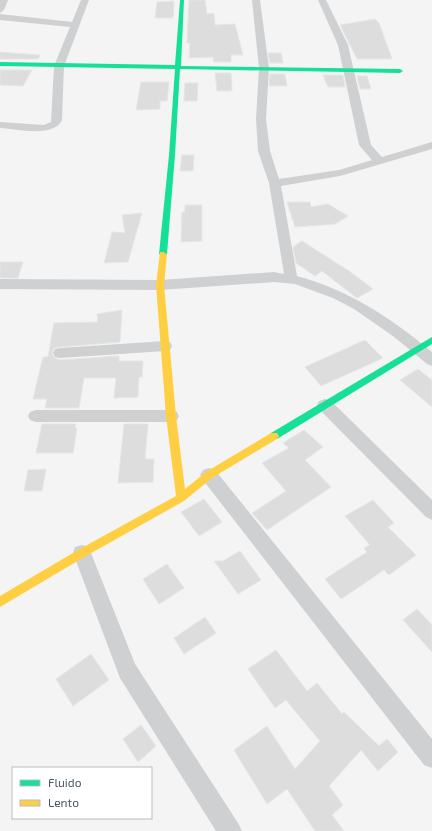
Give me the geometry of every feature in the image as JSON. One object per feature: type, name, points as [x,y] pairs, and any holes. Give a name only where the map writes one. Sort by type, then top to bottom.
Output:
[{"type":"street","points":[[0,10],[4,0]]},
{"type":"street","points":[[0,124],[45,128],[55,124],[57,120],[60,66],[84,0]]},
{"type":"street","points":[[181,498],[171,416],[160,285],[178,68],[182,0]]},
{"type":"street","points":[[256,0],[264,68],[262,127],[264,151],[275,183],[291,278]]},
{"type":"street","points":[[322,0],[343,45],[365,145],[380,161]]},
{"type":"street","points":[[0,17],[74,25]]},
{"type":"street","points":[[0,64],[400,71]]},
{"type":"street","points":[[275,183],[340,173],[432,145]]},
{"type":"street","points":[[0,284],[160,285],[274,277],[291,278],[337,294],[376,316],[419,348],[432,360]]},
{"type":"street","points":[[0,602],[82,552],[181,498],[209,475],[432,340]]},
{"type":"street","points":[[60,353],[165,346]]},
{"type":"street","points":[[325,405],[432,512]]},
{"type":"street","points":[[36,416],[171,416]]},
{"type":"street","points":[[209,475],[432,757]]},
{"type":"street","points":[[82,552],[128,671],[230,831]]},
{"type":"building","points":[[189,0],[205,0],[207,14],[214,13],[215,25],[235,24],[243,55],[231,55],[231,62],[214,62],[213,57],[189,58],[190,43],[187,43]]},
{"type":"building","points":[[174,1],[173,18],[155,18],[157,2]]},
{"type":"building","points":[[375,19],[379,23],[392,59],[357,59],[340,25]]},
{"type":"building","points":[[0,52],[40,55],[38,59],[0,59]]},
{"type":"building","points":[[268,53],[281,53],[283,63],[270,63]]},
{"type":"building","points":[[0,70],[32,70],[23,86],[0,85]]},
{"type":"building","points":[[215,73],[231,73],[232,91],[217,91]]},
{"type":"building","points":[[270,74],[285,74],[287,86],[269,86]]},
{"type":"building","points":[[323,75],[343,75],[345,87],[328,87]]},
{"type":"building","points":[[357,76],[367,76],[371,89],[360,89]]},
{"type":"building","points":[[141,82],[169,82],[167,101],[160,101],[160,109],[136,110]]},
{"type":"building","points":[[185,83],[198,83],[197,101],[184,101]]},
{"type":"building","points":[[182,155],[194,155],[193,171],[180,171]]},
{"type":"building","points":[[287,202],[310,202],[311,207],[328,204],[348,216],[335,224],[295,227]]},
{"type":"building","points":[[185,205],[202,205],[202,241],[181,242],[182,212],[185,212]]},
{"type":"building","points":[[142,213],[128,262],[104,263],[112,232],[125,233],[122,215]]},
{"type":"building","points":[[302,241],[349,271],[373,289],[357,298],[322,271],[315,276],[296,263],[293,247]]},
{"type":"building","points":[[0,262],[23,262],[18,278],[0,278]]},
{"type":"building","points":[[122,310],[120,342],[54,348],[52,354],[55,358],[60,360],[119,356],[119,361],[143,361],[142,377],[139,377],[138,397],[114,398],[116,378],[84,378],[79,408],[45,408],[47,399],[33,399],[43,357],[48,357],[54,323],[98,322],[97,314]]},
{"type":"building","points":[[365,340],[383,358],[321,386],[305,367]]},
{"type":"building","points":[[418,369],[432,380],[432,407],[400,380]]},
{"type":"building","points":[[42,424],[76,424],[75,428],[77,428],[73,453],[36,453]]},
{"type":"building","points":[[124,424],[148,424],[145,459],[154,459],[153,482],[118,483]]},
{"type":"building","points":[[304,430],[323,447],[305,460],[331,487],[267,530],[252,513],[286,491],[262,463],[289,448],[283,443]]},
{"type":"building","points":[[46,469],[42,491],[24,491],[28,470]]},
{"type":"building","points":[[204,499],[222,522],[199,536],[181,512]]},
{"type":"building","points":[[373,500],[394,523],[388,527],[416,555],[389,575],[384,570],[341,599],[325,579],[367,552],[364,548],[370,545],[345,516]]},
{"type":"building","points":[[240,551],[261,580],[238,594],[214,561],[223,561]]},
{"type":"building","points":[[167,564],[184,588],[159,604],[143,579]]},
{"type":"building","points":[[417,609],[432,625],[432,652],[403,620]]},
{"type":"building","points":[[205,617],[216,633],[184,654],[174,638]]},
{"type":"building","points":[[276,650],[307,691],[317,683],[342,714],[344,712],[379,746],[387,739],[398,752],[378,771],[361,750],[329,786],[343,805],[332,815],[344,831],[315,831],[287,789],[267,804],[234,750],[267,726],[295,769],[320,741],[286,700],[275,708],[248,669]]},
{"type":"building","points":[[91,654],[109,680],[73,706],[56,679]]},
{"type":"building","points":[[141,725],[156,746],[138,762],[123,739]]},
{"type":"traffic: fast","points":[[163,254],[172,155],[182,0]]},
{"type":"traffic: fast","points":[[0,64],[400,71]]},
{"type":"traffic: fast","points":[[274,436],[432,340]]},
{"type":"traffic: slow","points":[[163,254],[160,285],[171,416],[181,498]]},
{"type":"traffic: slow","points":[[0,602],[82,553],[181,498],[209,475],[274,436]]}]
